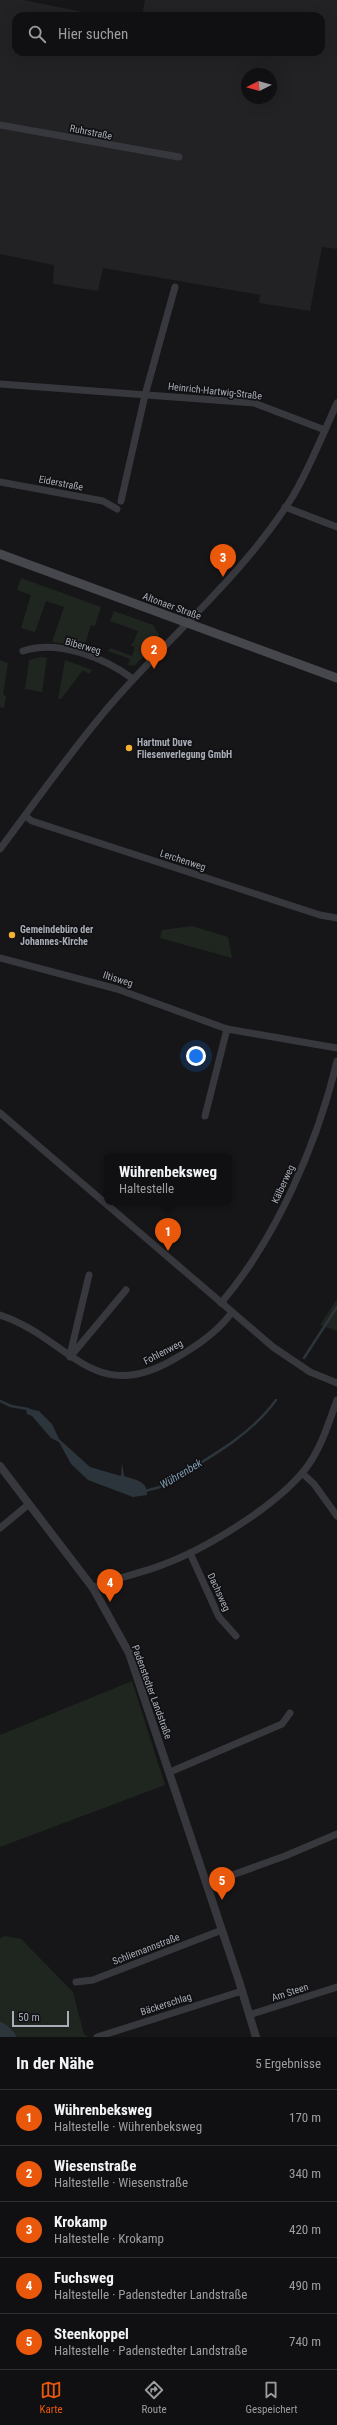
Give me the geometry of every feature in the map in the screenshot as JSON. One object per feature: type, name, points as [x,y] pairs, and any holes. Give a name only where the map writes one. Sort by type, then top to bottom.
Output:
[{"type":"main road","name":"Altonaer Straße","points":[[0,554],[337,678]]},
{"type":"street","name":"Ruhrstraße","points":[[0,125],[179,157]]},
{"type":"street","points":[[121,500],[145,395],[175,287]]},
{"type":"street","name":"Heinrich-Hartwig-Straße","points":[[0,384],[254,403],[325,430]]},
{"type":"street","points":[[0,849],[103,714],[133,679],[201,610],[255,547],[285,507],[299,484],[337,403]]},
{"type":"street","name":"Eiderstraße","points":[[0,482],[103,501],[117,509]]},
{"type":"street","points":[[285,507],[337,527]]},
{"type":"street","name":"Biberweg","points":[[23,651],[40,646],[71,652],[103,662],[133,679]]},
{"type":"street","name":"Lerchenweg","points":[[25,816],[32,821],[320,915],[337,918]]},
{"type":"street","name":"Iltisweg","points":[[0,958],[117,989],[227,1029],[337,1048]]},
{"type":"street","points":[[205,1116],[227,1029]]},
{"type":"street","name":"Kälberweg","points":[[221,1303],[264,1240],[286,1202],[316,1130],[337,1061]]},
{"type":"street","points":[[0,1113],[104,1202]]},
{"type":"street","points":[[107,1205],[273,1347],[301,1367],[320,1377],[337,1383]]},
{"type":"street","points":[[70,1357],[89,1275]]},
{"type":"street","points":[[70,1357],[126,1290]]},
{"type":"street","name":"Fohlenweg","points":[[0,1315],[33,1329],[70,1357],[104,1374],[122,1376],[137,1375],[160,1367],[199,1344],[223,1324],[232,1312]]},
{"type":"street","points":[[93,1588],[110,1581],[162,1565],[190,1553],[240,1524],[284,1490],[302,1473],[321,1442],[337,1400]]},
{"type":"street","name":"Padenstedter Landstraße","points":[[0,1466],[93,1588],[128,1653],[170,1772],[256,2037]]},
{"type":"street","points":[[302,1473],[314,1484],[337,1516]]},
{"type":"street","points":[[0,1528],[29,1504]]},
{"type":"street","name":"Dachsweg","points":[[190,1553],[219,1617],[236,1636]]},
{"type":"street","points":[[170,1772],[282,1724],[290,1713]]},
{"type":"street","points":[[207,1884],[285,1856],[337,1834]]},
{"type":"street","name":"Schliemannstraße","points":[[76,1982],[93,1980],[222,1930]]},
{"type":"street","name":"Bäckerschlag","points":[[97,2037],[241,1987]]},
{"type":"street","name":"Am Steen","points":[[249,2015],[337,1987]]},
{"type":"shaded area","points":[[0,0],[24,0],[82,12],[12,12],[12,56],[325,56],[325,12],[143,12],[145,0],[337,0],[337,249],[322,247],[310,311],[259,303],[260,295],[103,268],[98,291],[53,284],[54,265],[0,254]]},
{"type":"shaded area","points":[[21,578],[101,607],[95,626],[91,625],[85,644],[67,638],[66,644],[52,642],[64,607],[46,601],[35,632],[21,628],[31,595],[17,590]]},
{"type":"shaded area","points":[[114,611],[153,625],[159,635],[158,642],[134,666],[128,665],[130,659],[108,651],[110,648],[132,656],[135,647],[130,645],[133,643],[138,631],[110,621]]},
{"type":"shaded area","points":[[41,657],[47,658],[42,692],[25,689],[29,660]]},
{"type":"shaded area","points":[[0,660],[8,663],[3,695],[6,696],[4,708],[0,707]]},
{"type":"shaded area","points":[[65,660],[92,670],[89,674],[83,670],[61,699],[58,699]]},
{"type":"shaded area","points":[[192,926],[228,937],[232,958],[160,938],[162,930]]},
{"type":"shaded area","points":[[337,1299],[337,1331],[320,1325]]},
{"type":"shaded area","points":[[26,1408],[39,1411],[52,1424],[59,1439],[90,1467],[121,1476],[122,1463],[124,1476],[143,1483],[147,1490],[147,1495],[133,1497],[88,1480],[71,1464],[59,1442],[51,1438],[32,1416],[27,1414]]},
{"type":"shaded area","points":[[132,1681],[165,1785],[0,1847],[0,1735]]},
{"type":"shaded area","points":[[5,1936],[21,1939],[73,1992],[84,2034],[89,2037],[0,2037],[0,1938]]},
{"type":"waterway","name":"Wührenbek","points":[[304,1358],[337,1307]]},
{"type":"waterway","name":"Wührenbek","points":[[145,1491],[160,1487],[223,1449],[252,1427],[276,1400]]},
{"type":"waterway","name":"Wührenbek","points":[[0,1401],[11,1406],[28,1409]]},
{"type":"waterway","points":[[0,2029],[9,2037]]},
{"type":"place","name":"Krokamp","points":[[223,577]]},
{"type":"place","name":"Wiesenstraße","points":[[154,669]]},
{"type":"place","name":"Hartmut Duve Fliesenverlegung GmbH","points":[[129,748]]},
{"type":"place","name":"Gemeindebüro der Johannes-Kirche","points":[[12,935]]},
{"type":"place","name":"Wührenbeksweg","points":[[168,1251]]},
{"type":"place","name":"Fuchsweg","points":[[110,1602]]},
{"type":"place","name":"Steenkoppel","points":[[222,1900]]}]
